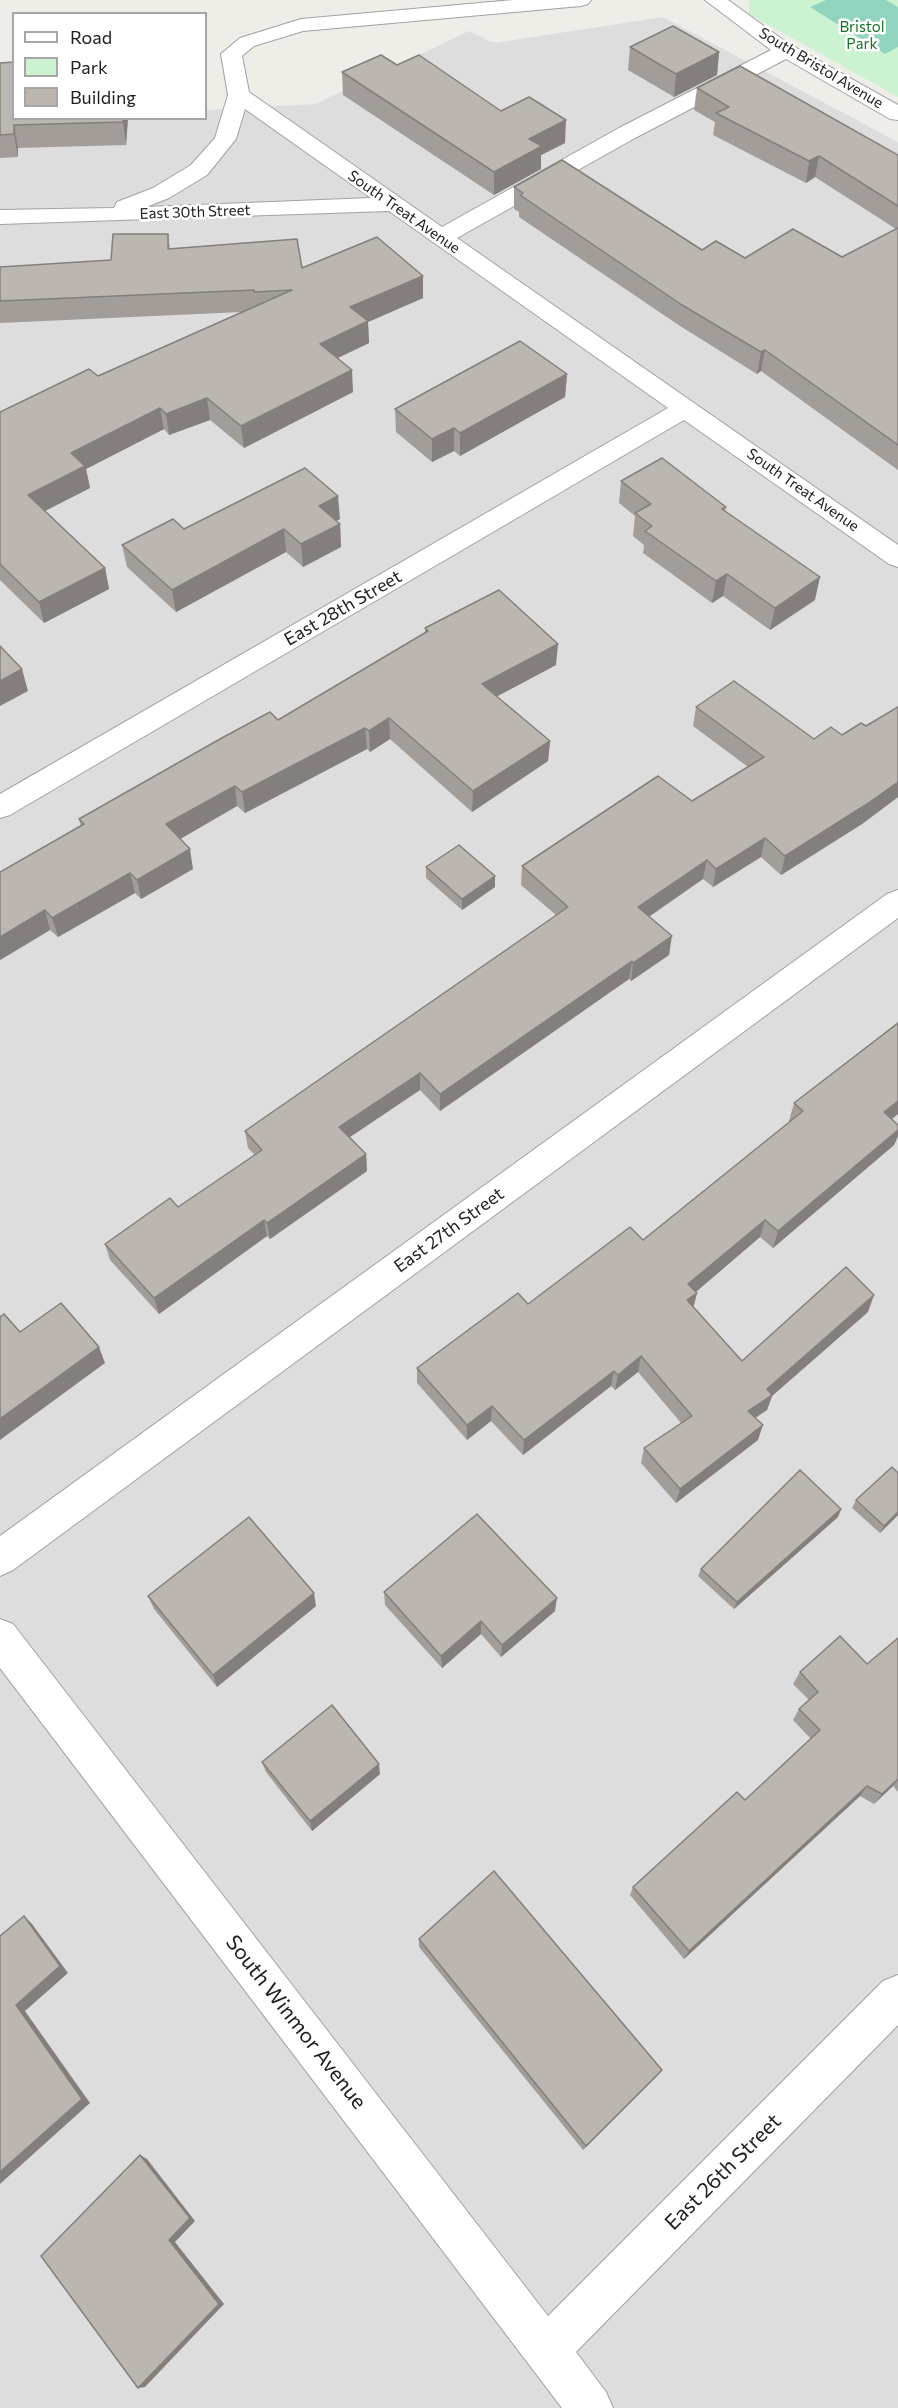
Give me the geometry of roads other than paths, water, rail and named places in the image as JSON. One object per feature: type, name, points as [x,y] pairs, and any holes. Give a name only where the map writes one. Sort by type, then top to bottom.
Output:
[{"type":"street","points":[[104,215],[161,193],[199,170],[225,139],[239,95],[231,54],[247,42],[301,24],[582,0]]},
{"type":"street","name":"South Bristol Avenue","points":[[715,0],[787,50],[898,114]]},
{"type":"street","points":[[440,238],[627,133],[787,50]]},
{"type":"street","name":"South Treat Avenue","points":[[239,95],[391,204],[898,558]]},
{"type":"street","name":"East 30th Street","points":[[0,217],[391,204]]},
{"type":"street","name":"East 28th Street","points":[[0,807],[686,408]]},
{"type":"street","name":"East 27th Street","points":[[0,1558],[898,902]]},
{"type":"street","name":"South Winmor Avenue","points":[[0,1637],[590,2408]]},
{"type":"street","name":"East 26th Street","points":[[547,2349],[898,1996]]},
{"type":"park label","name":"Bristol Park","points":[[862,36]]}]
